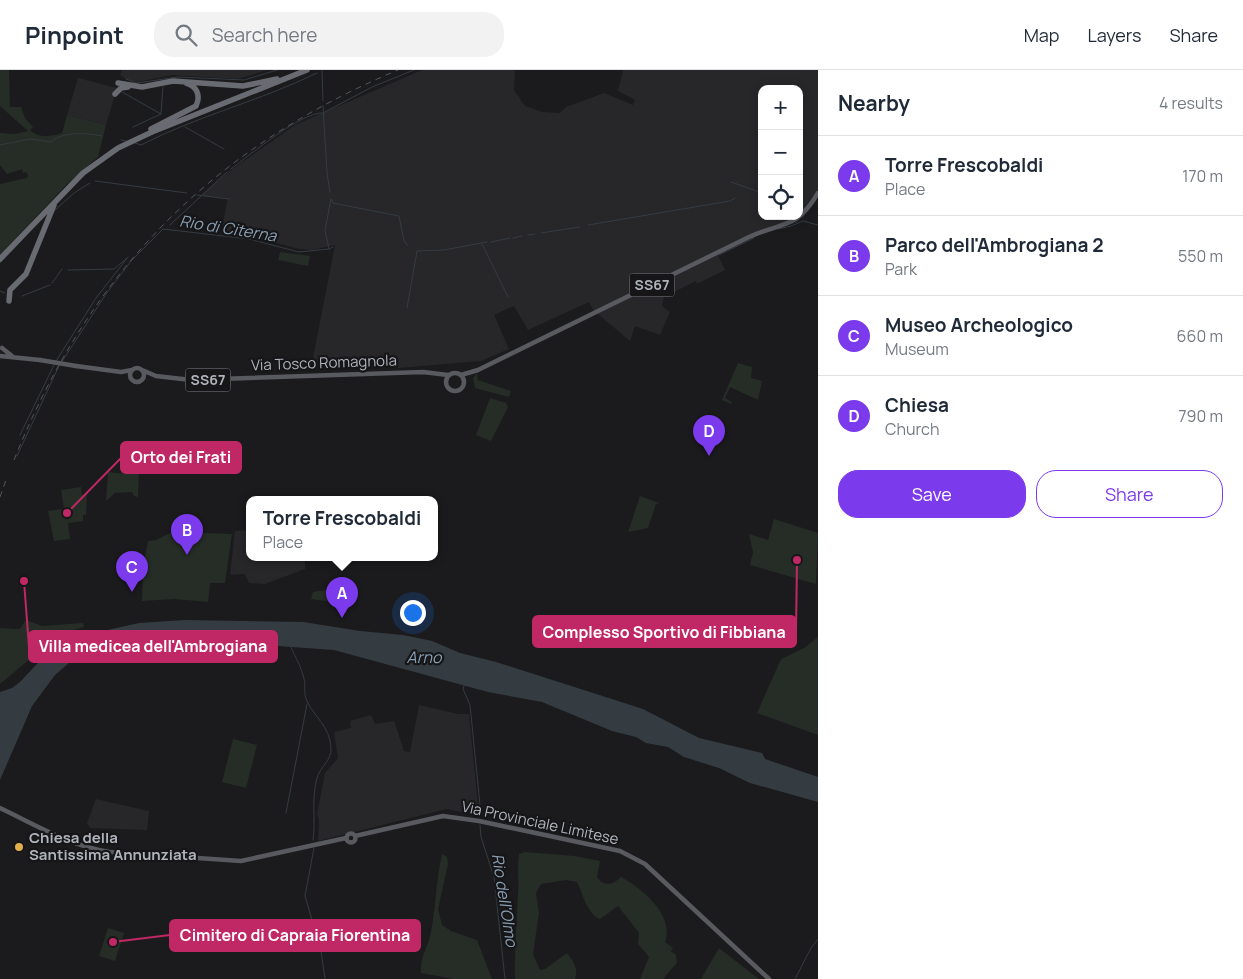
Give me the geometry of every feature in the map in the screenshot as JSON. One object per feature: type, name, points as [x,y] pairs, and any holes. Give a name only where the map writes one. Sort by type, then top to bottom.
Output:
[{"type":"highway","points":[[151,129],[298,70]]},
{"type":"highway","points":[[0,255],[81,173],[117,145],[307,70]]},
{"type":"highway","points":[[120,75],[129,86]]},
{"type":"highway","points":[[115,94],[121,88],[129,86],[142,87],[172,81],[242,86],[277,78]]},
{"type":"highway","points":[[118,84],[144,88],[182,83],[192,86],[197,91],[197,103],[193,109],[143,134]]},
{"type":"highway","points":[[0,259],[81,173]]},
{"type":"highway","points":[[9,301],[10,290],[26,274],[52,208],[81,173]]},
{"type":"main road","name":"SS67","points":[[461,375],[478,370],[748,237],[793,222],[805,214],[818,193]]},
{"type":"main road","name":"SS67","points":[[1,346],[0,356],[16,358]]},
{"type":"main road","name":"SS67","points":[[1,346],[16,358]]},
{"type":"main road","name":"Via Tosco Romagnola","points":[[16,358],[117,371],[138,368],[156,376],[191,380],[432,372],[447,378]]},
{"type":"main road","points":[[131,379],[132,370]]},
{"type":"main road","points":[[142,370],[144,375],[142,380]]},
{"type":"main road","name":"SS67","points":[[464,381],[478,370]]},
{"type":"main road","name":"Via Tosco Romagnola","points":[[117,371],[137,382],[156,376]]},
{"type":"main road","name":"Via Tosco Romagnola","points":[[461,375],[454,372],[447,378],[447,387],[454,391],[461,388],[464,381]]},
{"type":"main road","points":[[461,375],[464,381]]},
{"type":"main road","name":"Via Provinciale Limitese","points":[[0,808],[77,843],[110,852],[241,861],[346,838],[352,842],[355,836],[443,816],[467,818],[606,847],[620,851],[645,864],[773,979]]},
{"type":"main road","name":"Via Provinciale Limitese","points":[[723,935],[769,979]]},
{"type":"shaded area","points":[[0,70],[9,70],[10,107],[21,107],[25,118],[33,127],[30,130],[33,133],[45,136],[62,133],[67,115],[106,125],[98,157],[64,187],[0,255],[0,184],[27,178],[28,175],[26,172],[23,173],[22,169],[7,174],[0,165],[0,133],[15,134],[28,131],[0,106]]},
{"type":"shaded area","points":[[122,70],[267,70],[238,79],[172,75],[138,82],[126,79],[120,75]]},
{"type":"shaded area","points":[[422,70],[515,70],[514,90],[525,106],[542,112],[560,113],[566,107],[604,93],[633,105],[635,100],[618,91],[623,70],[818,70],[818,195],[804,217],[803,85],[758,85],[758,220],[800,220],[796,223],[768,230],[718,255],[725,270],[697,284],[696,281],[664,297],[662,306],[670,312],[660,335],[635,326],[630,341],[593,310],[589,302],[528,330],[514,306],[494,315],[509,349],[481,361],[399,368],[315,366],[313,358],[335,245],[312,250],[299,249],[257,238],[221,232],[228,198],[201,196],[224,175],[295,125]]},
{"type":"shaded area","points":[[78,78],[117,88],[106,125],[67,115]]},
{"type":"shaded area","points":[[280,252],[310,256],[308,266],[278,260]]},
{"type":"shaded area","points":[[738,363],[752,367],[751,378],[762,381],[758,400],[730,387],[725,398],[732,402],[731,404],[722,400]]},
{"type":"shaded area","points":[[477,373],[478,380],[511,391],[509,397],[475,388],[473,378]]},
{"type":"shaded area","points":[[490,398],[506,403],[508,407],[491,441],[476,435]]},
{"type":"shaded area","points":[[139,469],[138,497],[134,496],[132,492],[115,493],[106,501],[108,472],[126,474]]},
{"type":"shaded area","points":[[81,487],[82,495],[87,494],[86,515],[83,515],[83,521],[68,523],[70,539],[54,541],[48,511],[64,509],[61,490]]},
{"type":"shaded area","points":[[640,496],[659,503],[656,504],[648,528],[628,532]]},
{"type":"shaded area","points":[[774,519],[818,533],[816,584],[750,565],[753,552],[749,534],[768,540]]},
{"type":"shaded area","points":[[188,524],[202,533],[232,534],[225,583],[210,583],[208,602],[175,599],[142,601],[143,568],[148,541],[156,540]]},
{"type":"shaded area","points":[[246,530],[246,561],[305,561],[305,569],[265,584],[249,583],[245,574],[230,575],[235,531]]},
{"type":"shaded area","points":[[348,585],[350,589],[342,590],[341,603],[311,599],[313,592]]},
{"type":"shaded area","points":[[26,620],[42,626],[83,623],[84,627],[60,634],[0,684],[0,628],[20,629]]},
{"type":"shaded area","points":[[818,637],[818,735],[757,713],[781,659],[804,648]]},
{"type":"shaded area","points":[[419,705],[458,714],[469,714],[479,816],[447,809],[318,841],[319,820],[317,814],[325,773],[338,758],[334,732],[351,728],[350,721],[371,715],[375,724],[394,721],[404,751],[410,752]]},
{"type":"shaded area","points":[[233,739],[257,745],[246,788],[222,782]]},
{"type":"shaded area","points":[[96,799],[149,811],[147,830],[90,828],[87,823]]},
{"type":"shaded area","points":[[525,852],[574,856],[600,861],[597,877],[600,880],[609,884],[621,877],[630,882],[655,904],[661,913],[667,932],[665,942],[673,948],[671,951],[676,955],[677,963],[663,979],[640,979],[649,957],[638,944],[639,933],[618,906],[600,919],[592,913],[577,882],[566,880],[541,884],[536,893],[539,913],[533,954],[540,970],[545,969],[567,953],[576,968],[575,979],[515,979],[518,859],[519,854]]},
{"type":"shaded area","points":[[442,854],[447,857],[448,864],[438,909],[442,925],[451,931],[477,940],[492,979],[454,979],[421,973],[423,956],[430,938]]},
{"type":"shaded area","points":[[108,928],[124,933],[115,961],[99,956]]},
{"type":"shaded area","points":[[719,948],[759,979],[701,979]]},
{"type":"water","name":"Arno","points":[[185,620],[303,622],[360,631],[403,635],[432,641],[460,653],[496,662],[643,709],[699,738],[762,753],[765,759],[818,777],[818,802],[750,783],[719,768],[684,757],[668,747],[646,743],[636,737],[612,731],[542,702],[488,692],[334,650],[238,643],[229,646],[208,645],[198,647],[175,643],[152,644],[98,649],[77,656],[55,675],[32,706],[0,780],[0,692],[12,688],[20,682],[51,649],[63,640],[139,623]]},
{"type":"waterway","points":[[126,79],[137,83],[178,77],[244,80],[277,70]]},
{"type":"waterway","points":[[322,70],[323,101]]},
{"type":"waterway","points":[[231,169],[276,135],[302,119],[323,113],[372,87],[414,70]]},
{"type":"waterway","points":[[135,143],[141,145],[184,125],[273,92],[317,73]]},
{"type":"waterway","points":[[161,113],[163,87]]},
{"type":"waterway","points":[[122,92],[161,114]]},
{"type":"waterway","points":[[323,106],[330,192]]},
{"type":"waterway","points":[[133,127],[161,114]]},
{"type":"waterway","points":[[185,127],[224,149]]},
{"type":"waterway","points":[[0,145],[30,139],[51,142],[68,134],[102,136]]},
{"type":"waterway","points":[[121,140],[126,141]]},
{"type":"waterway","points":[[170,225],[227,172]]},
{"type":"waterway","points":[[95,181],[187,193]]},
{"type":"waterway","points":[[731,182],[758,192]]},
{"type":"waterway","points":[[55,210],[74,193],[90,183]]},
{"type":"waterway","points":[[197,195],[229,199]]},
{"type":"waterway","points":[[588,225],[730,201],[735,198]]},
{"type":"waterway","points":[[329,249],[325,230],[331,199],[333,203],[399,216],[404,241],[408,246]]},
{"type":"waterway","points":[[778,229],[803,221],[818,225]]},
{"type":"waterway","points":[[541,233],[580,227]]},
{"type":"waterway","name":"Rio di Citerna","points":[[61,363],[106,294],[131,261],[163,229],[249,239],[299,252],[333,247]]},
{"type":"waterway","points":[[528,235],[535,234]]},
{"type":"waterway","points":[[513,238],[522,236]]},
{"type":"waterway","points":[[491,242],[510,238]]},
{"type":"waterway","points":[[719,255],[754,238]]},
{"type":"waterway","points":[[0,263],[22,240]]},
{"type":"waterway","points":[[407,308],[417,251],[444,250],[487,242]]},
{"type":"waterway","points":[[482,244],[508,297]]},
{"type":"waterway","points":[[56,361],[96,298],[128,257]]},
{"type":"waterway","points":[[68,270],[114,269],[127,258]]},
{"type":"waterway","points":[[52,283],[62,269]]},
{"type":"waterway","points":[[22,296],[50,285]]},
{"type":"waterway","points":[[0,291],[5,293]]},
{"type":"waterway","points":[[20,435],[54,365]]},
{"type":"waterway","points":[[17,456],[59,366]]},
{"type":"waterway","points":[[291,647],[303,675],[306,698],[328,734],[331,748],[330,756],[319,774],[315,786],[313,840]]},
{"type":"waterway","name":"Rio dell'Olmo","points":[[465,683],[463,689],[470,705],[481,815]]},
{"type":"waterway","points":[[286,813],[307,704]]},
{"type":"waterway","name":"Rio dell'Olmo","points":[[480,825],[481,837],[494,877],[505,979]]},
{"type":"waterway","points":[[314,848],[305,896],[321,951],[325,979]]},
{"type":"waterway","points":[[795,979],[811,948],[818,939]]},
{"type":"railway","points":[[14,460],[44,392],[79,331],[119,275],[164,224],[215,178],[270,137],[331,101],[398,70]]},
{"type":"railway","points":[[0,497],[6,480]]},
{"type":"place","name":"Chiesa","points":[[709,456]]},
{"type":"place","name":"Orto dei Frati","points":[[67,513]]},
{"type":"place","name":"Parco dell'Ambrogiana 2","points":[[187,555]]},
{"type":"place","name":"Complesso Sportivo di Fibbiana","points":[[797,560]]},
{"type":"place","name":"Villa medicea dell'Ambrogiana","points":[[24,581]]},
{"type":"place","name":"Museo Archeologico","points":[[132,592]]},
{"type":"place","name":"Torre Frescobaldi","points":[[342,618]]},
{"type":"place","name":"Chiesa della Santissima Annunziata","points":[[19,847]]},
{"type":"place","name":"Cimitero di Capraia Fiorentina","points":[[113,942]]}]
